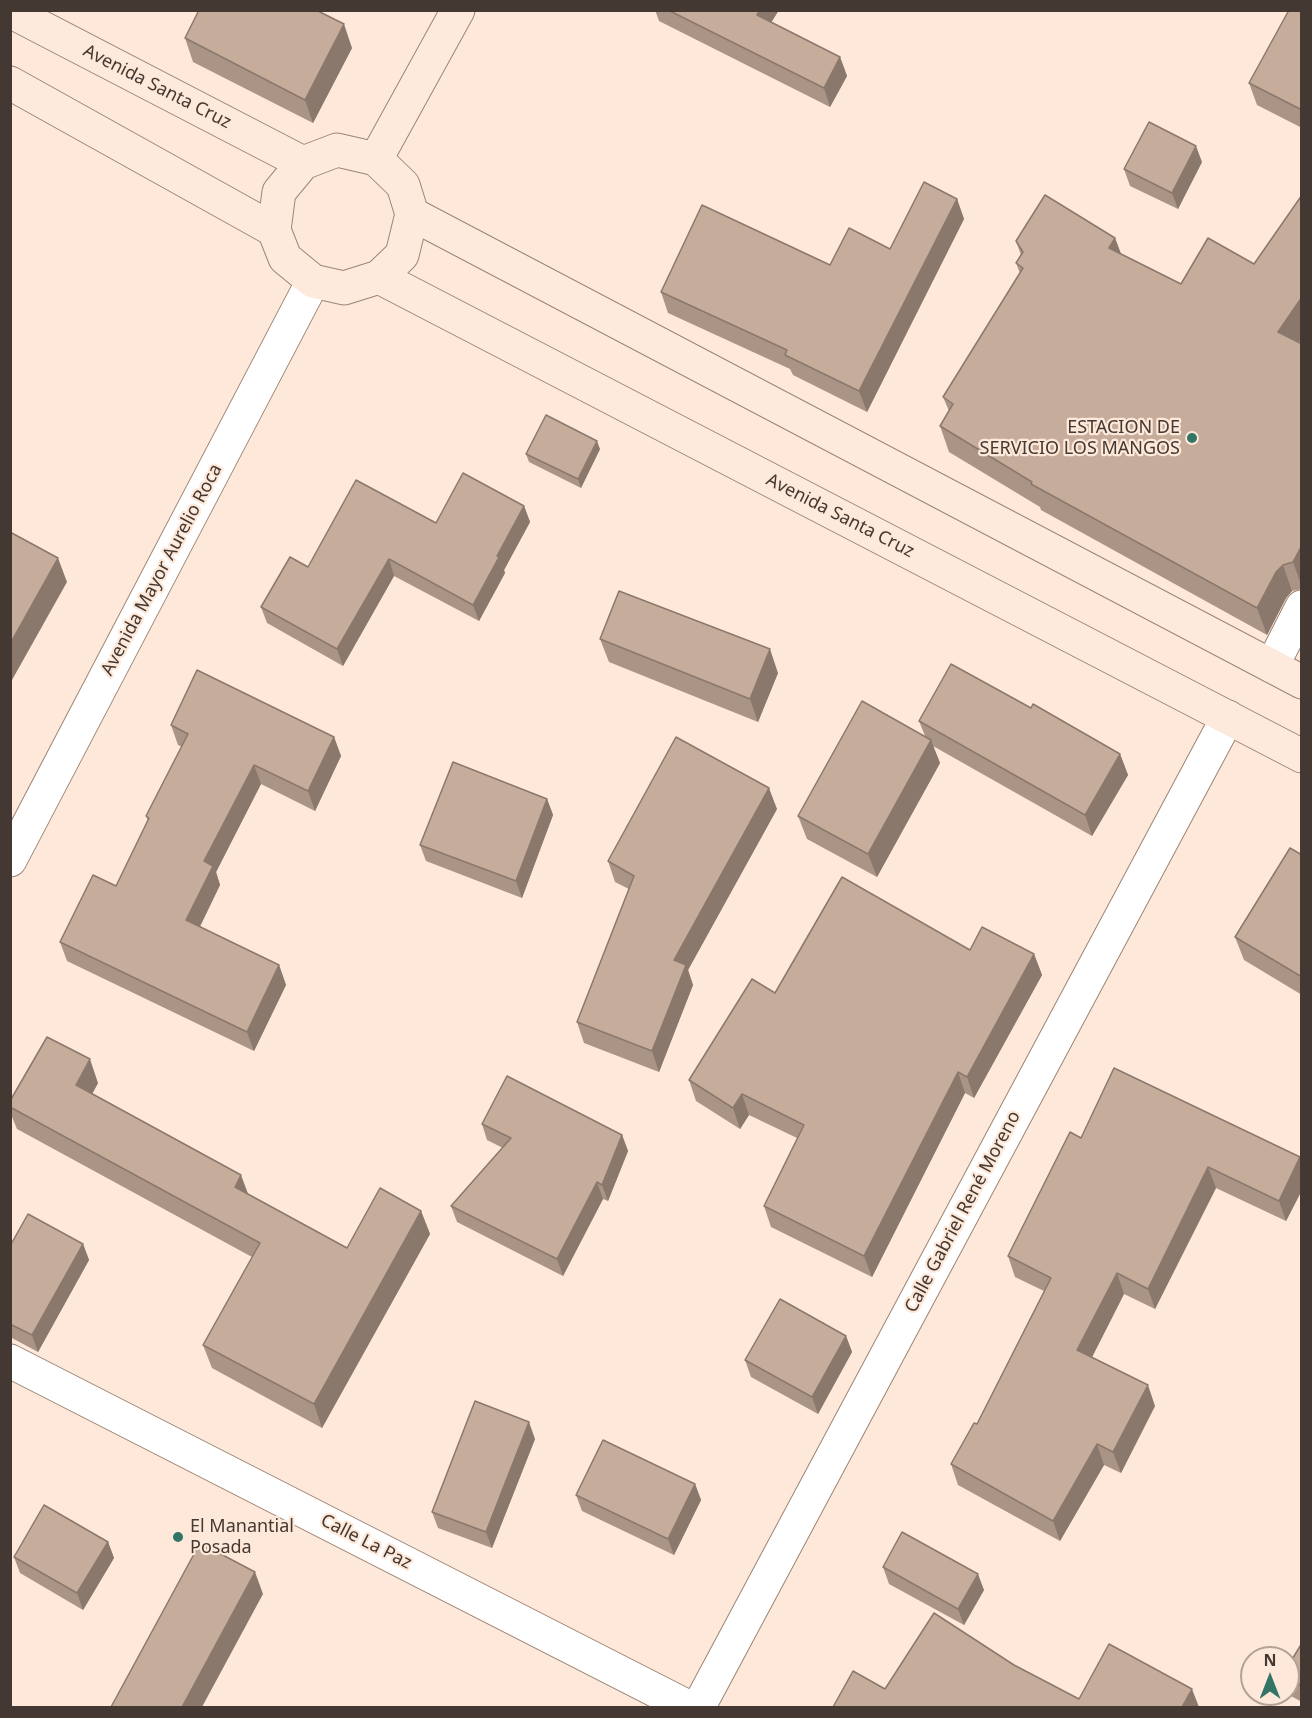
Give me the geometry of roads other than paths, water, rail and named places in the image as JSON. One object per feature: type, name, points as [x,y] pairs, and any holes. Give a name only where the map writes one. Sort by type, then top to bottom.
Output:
[{"type":"main road","points":[[376,159],[458,10]]},
{"type":"main road","name":"Avenida Santa Cruz","points":[[10,11],[303,163]]},
{"type":"main road","points":[[10,82],[274,230]]},
{"type":"main road","points":[[337,150],[376,159],[403,185],[412,214],[402,255],[379,277],[344,288],[313,281],[285,258],[274,230],[279,192],[303,163],[337,150]]},
{"type":"main road","points":[[412,214],[1302,682]]},
{"type":"main road","name":"Avenida Santa Cruz","points":[[379,277],[1302,756]]},
{"type":"street","name":"Avenida Mayor Aurelio Roca","points":[[10,860],[313,281]]},
{"type":"street","points":[[1272,666],[1302,608]]},
{"type":"street","name":"Calle Gabriel René Moreno","points":[[698,1707],[1228,717]]},
{"type":"street","name":"Calle La Paz","points":[[10,1361],[690,1707]]},
{"type":"place","name":"ESTACION DE SERVICIO LOS MANGOS","points":[[1192,438]]},
{"type":"place","name":"El Manantial Posada","points":[[178,1537]]}]
